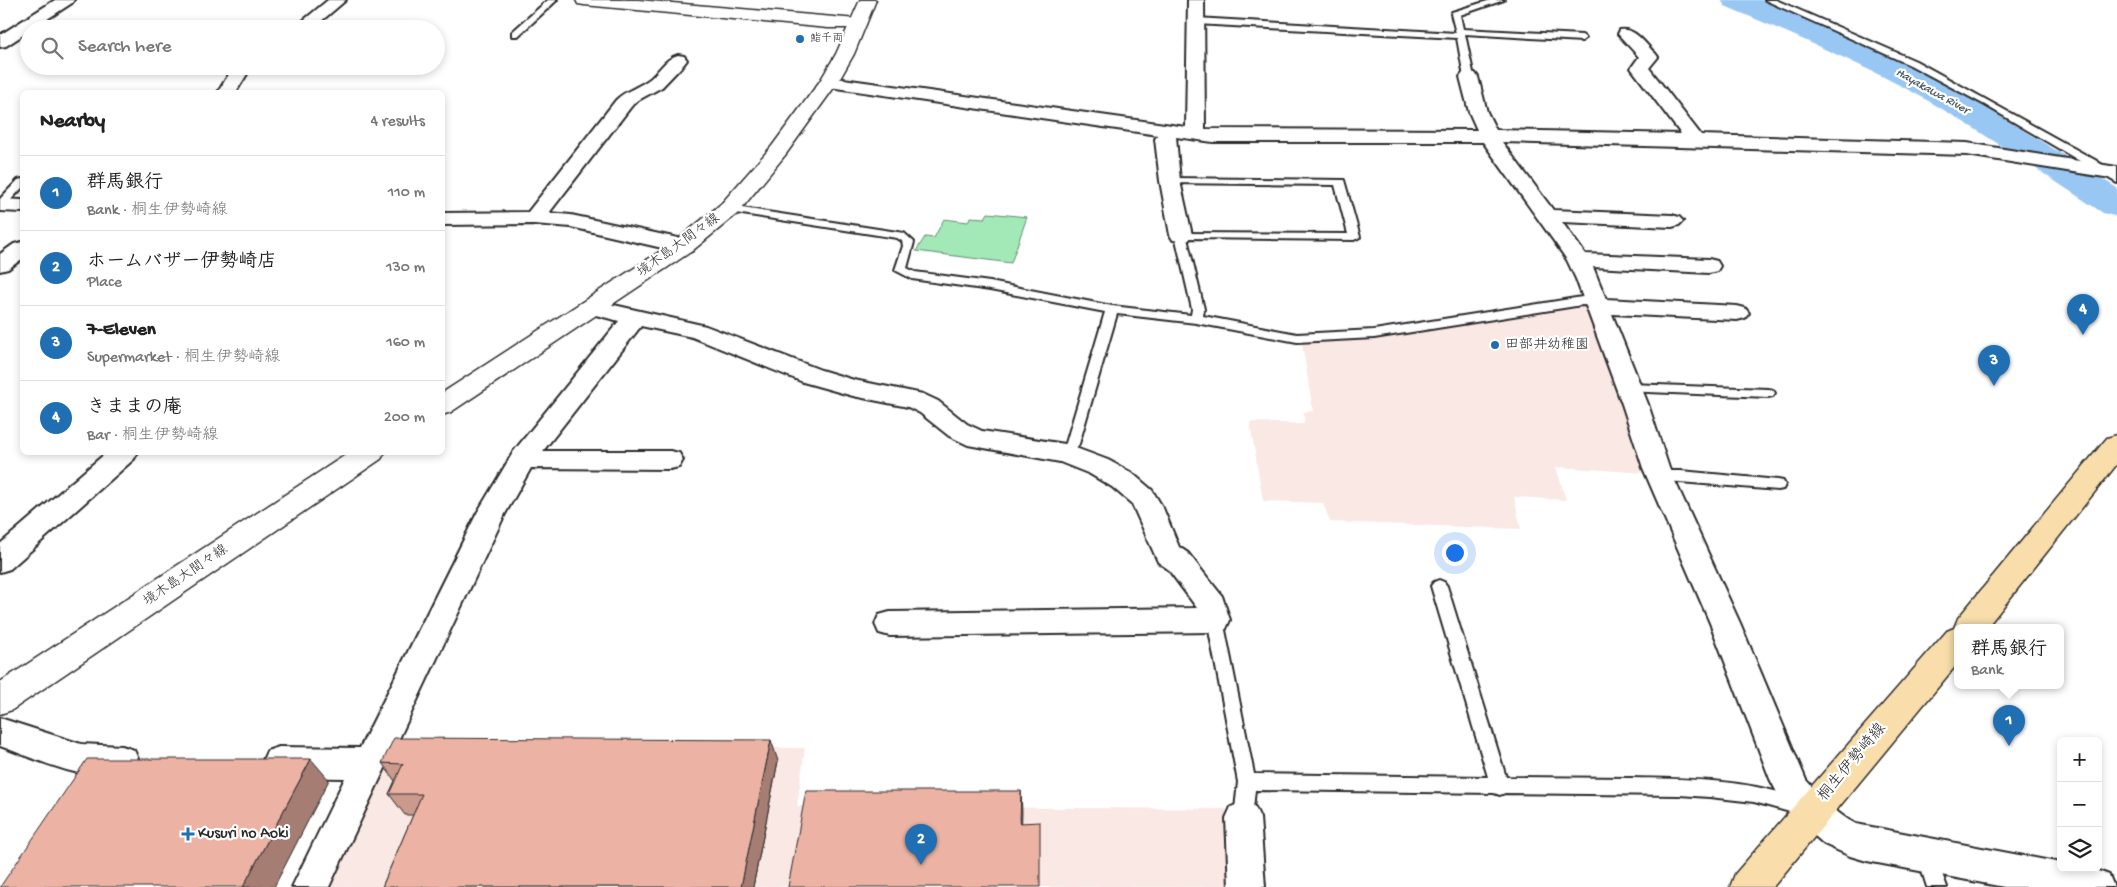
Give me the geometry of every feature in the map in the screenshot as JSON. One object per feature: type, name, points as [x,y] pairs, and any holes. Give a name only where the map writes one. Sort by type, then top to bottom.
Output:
[{"type":"main road","points":[[584,0],[828,23],[857,24]]},
{"type":"main road","name":"境木島大間々線","points":[[445,404],[684,246],[729,209],[779,150],[829,82],[845,54],[868,0]]},
{"type":"main road","points":[[1971,624],[2117,445]]},
{"type":"main road","name":"境木島大間々線","points":[[0,700],[368,455]]},
{"type":"main road","name":"桐生伊勢崎線","points":[[1749,887],[1954,645]]},
{"type":"street","points":[[35,20],[66,0]]},
{"type":"street","points":[[312,20],[338,0]]},
{"type":"street","points":[[1195,134],[1196,0]]},
{"type":"street","points":[[0,42],[20,29]]},
{"type":"street","points":[[1626,34],[1650,58],[1641,64],[1640,68],[1695,140]]},
{"type":"street","points":[[534,218],[623,104],[629,98],[656,83],[678,60]]},
{"type":"street","points":[[228,90],[237,75]]},
{"type":"street","points":[[1469,77],[1478,112],[1494,145],[1578,260],[1629,388],[1660,476],[1725,623],[1787,779],[1794,791],[1812,812],[1836,832],[1931,871],[2096,887]]},
{"type":"street","points":[[829,82],[1169,132],[1213,136],[1490,136],[1695,140],[1967,149],[2108,173]]},
{"type":"street","points":[[1169,132],[1165,139],[1170,181],[1181,235]]},
{"type":"street","points":[[0,205],[20,206]]},
{"type":"street","points":[[1546,217],[1672,221]]},
{"type":"street","points":[[445,219],[534,218],[572,221],[684,246]]},
{"type":"street","points":[[0,264],[20,250]]},
{"type":"street","points":[[1578,260],[1709,266]]},
{"type":"street","points":[[1596,304],[1737,314]]},
{"type":"street","points":[[592,307],[698,331],[812,376],[853,388],[914,400],[930,407],[958,430],[977,439],[1065,453],[1122,480],[1142,498],[1149,508],[1168,554],[1178,561],[1211,604],[1215,620],[890,624]]},
{"type":"street","points":[[310,887],[492,513],[523,458],[627,326],[636,318]]},
{"type":"street","points":[[0,561],[123,455]]},
{"type":"street","points":[[523,458],[543,460],[670,460]]},
{"type":"street","points":[[0,732],[80,759],[148,761]]},
{"type":"street","points":[[254,762],[370,763]]},
{"type":"street","points":[[1243,818],[1248,887]]},
{"type":"lane","points":[[515,34],[553,0]]},
{"type":"lane","points":[[1469,77],[1456,13],[1500,0]]},
{"type":"lane","points":[[1769,0],[1912,63],[1996,107],[2108,173]]},
{"type":"lane","points":[[1196,22],[1582,38]]},
{"type":"lane","points":[[1170,181],[1340,182],[1354,238],[1181,235],[1198,309],[1196,319]]},
{"type":"lane","points":[[0,205],[20,184]]},
{"type":"lane","points":[[729,209],[900,235],[909,242],[909,247],[900,265],[901,270],[905,274],[990,286],[1112,310],[1196,319],[1297,338],[1374,334],[1582,302],[1596,304]]},
{"type":"lane","points":[[1065,453],[1072,444],[1112,310]]},
{"type":"lane","points":[[1629,388],[1768,392]]},
{"type":"lane","points":[[1660,476],[1681,476],[1778,485]]},
{"type":"lane","points":[[1439,586],[1500,786]]},
{"type":"lane","points":[[1215,620],[1247,782],[1243,818]]},
{"type":"lane","points":[[1247,782],[1679,787],[1718,790],[1784,801],[1812,812]]},
{"type":"shaded area","points":[[1586,306],[1648,473],[1556,467],[1566,500],[1514,497],[1521,529],[1330,522],[1323,503],[1263,501],[1250,422],[1304,424],[1304,412],[1313,411],[1302,343],[1377,338]]},
{"type":"shaded area","points":[[404,744],[805,748],[797,806],[1226,809],[1229,887],[331,887],[395,748]]},
{"type":"green space","points":[[988,213],[1027,217],[1011,263],[916,251],[925,237],[934,238],[944,219],[968,222],[970,217],[985,218]]},
{"type":"building","points":[[394,738],[771,740],[741,887],[382,887],[422,794],[389,794],[403,764],[382,763]]},
{"type":"building","name":"Kusuri no Aoki","points":[[87,759],[311,759],[243,887],[0,887]]},
{"type":"building","points":[[806,791],[1021,791],[1020,823],[1040,822],[1040,887],[788,887]]},
{"type":"waterway","name":"Hayakawa River","points":[[1736,0],[1858,52],[1930,88],[2117,205]]},
{"type":"place","name":"鮨千両","points":[[800,39]]},
{"type":"place","name":"きままの庵","points":[[2083,335]]},
{"type":"place","name":"田部井幼稚園","points":[[1495,345]]},
{"type":"place","name":"7-Eleven","points":[[1994,386]]},
{"type":"place","name":"群馬銀行","points":[[2009,746]]},
{"type":"place","name":"Kusuri no Aoki","points":[[188,834]]},
{"type":"place","name":"ホームバザー伊勢崎店","points":[[921,865]]}]
